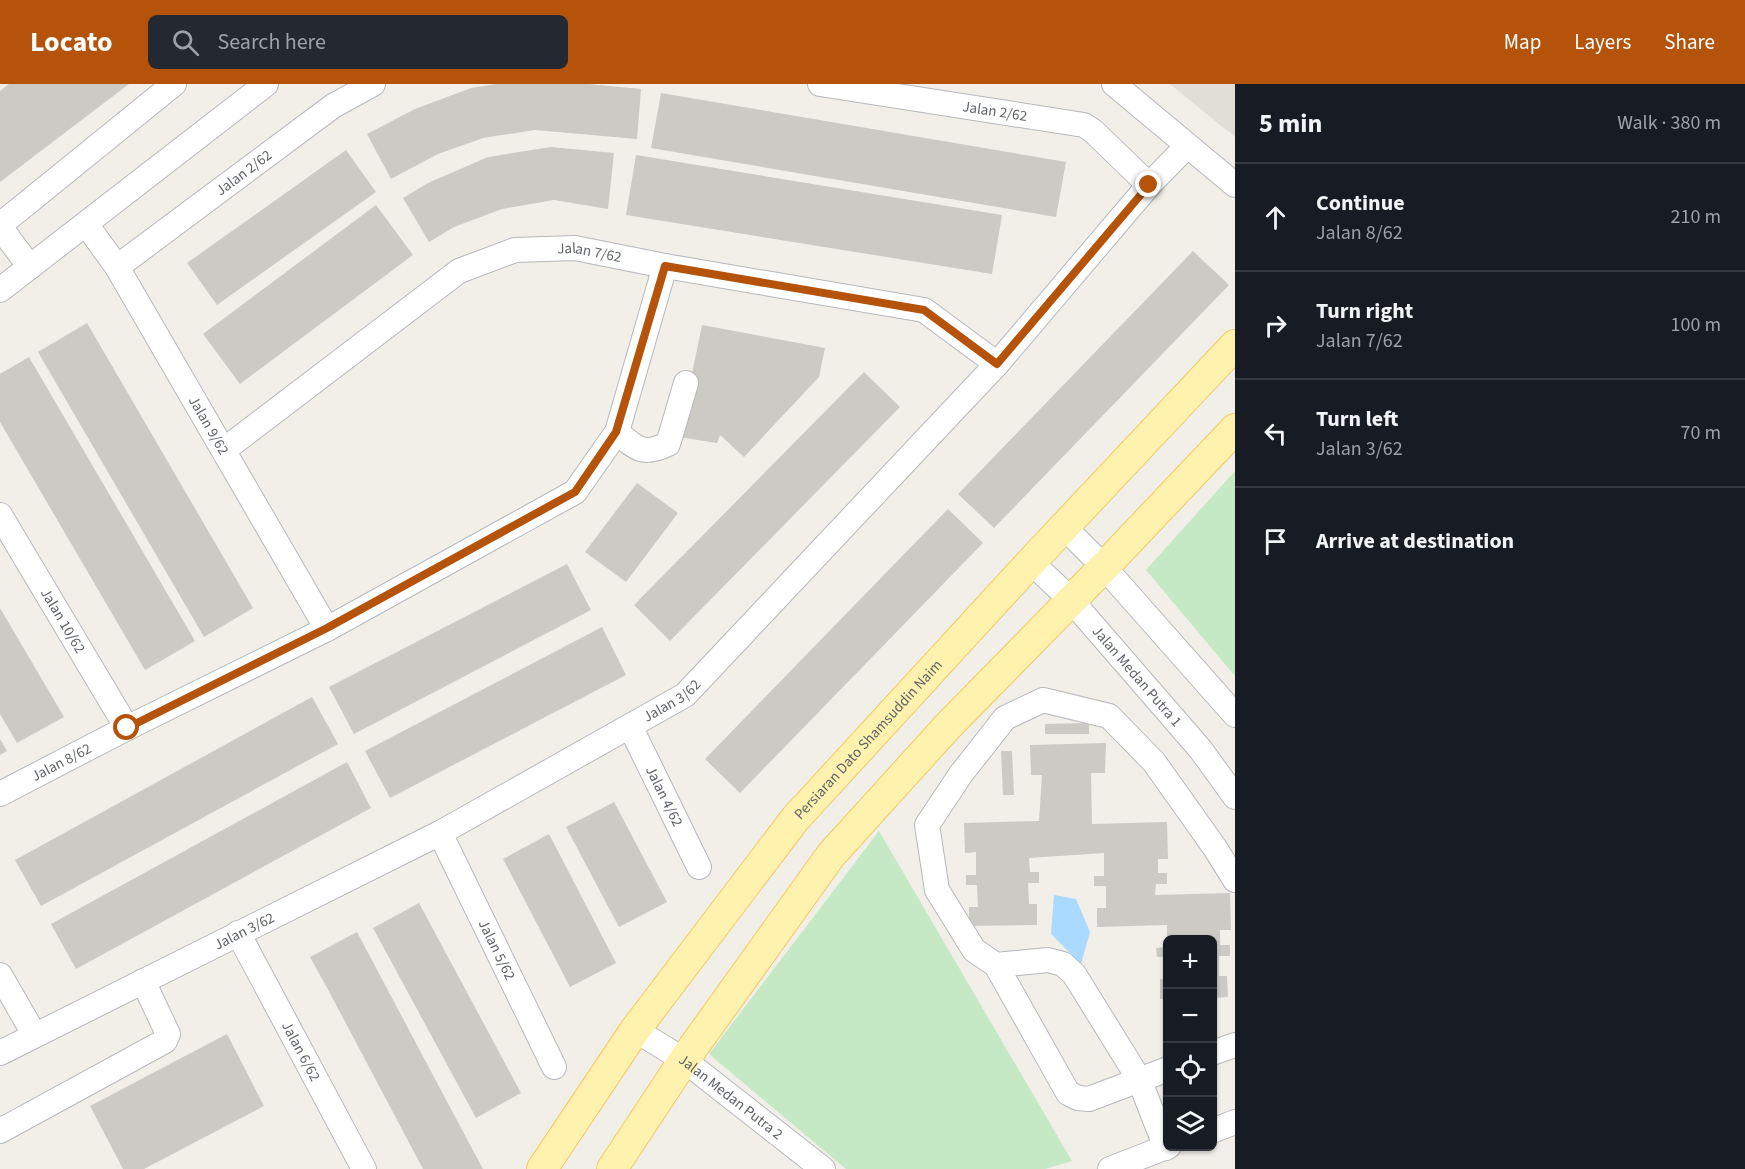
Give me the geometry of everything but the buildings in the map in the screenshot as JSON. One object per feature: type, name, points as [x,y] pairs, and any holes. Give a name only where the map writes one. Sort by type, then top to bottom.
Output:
[{"type":"main road","name":"Persiaran Dato Shamsuddin Naim","points":[[542,1169],[635,1030],[795,819],[1031,562],[1235,345]]},
{"type":"main road","points":[[612,1169],[684,1060],[831,855],[948,726],[1235,429]]},
{"type":"street","points":[[30,267],[0,226],[174,84]]},
{"type":"street","points":[[0,290],[266,84]]},
{"type":"street","name":"Jalan 2/62","points":[[117,267],[333,106],[373,84]]},
{"type":"street","name":"Jalan 2/62","points":[[820,84],[956,94],[1084,125],[1149,185]]},
{"type":"street","points":[[1114,84],[1235,184]]},
{"type":"street","name":"Jalan 3/62","points":[[0,1053],[440,833],[686,696],[997,364],[1149,185],[1187,146]]},
{"type":"street","name":"Jalan 9/62","points":[[86,224],[117,267],[327,628]]},
{"type":"street","name":"Jalan 7/62","points":[[224,450],[459,272],[515,250],[575,248],[665,266],[924,310],[997,364]]},
{"type":"street","name":"Jalan 8/62","points":[[0,794],[327,628],[575,492],[616,432],[665,266]]},
{"type":"street","points":[[616,432],[632,446],[642,450],[653,451],[668,444],[686,383]]},
{"type":"street","name":"Jalan 10/62","points":[[0,515],[127,728]]},
{"type":"street","points":[[1064,527],[1104,567],[1235,715]]},
{"type":"street","name":"Jalan Medan Putra 1","points":[[1031,562],[1071,600],[1201,750],[1235,797]]},
{"type":"street","points":[[1163,1070],[1089,1099],[1078,1098],[1068,1093],[996,965],[974,950],[937,890],[927,825],[961,774],[1005,718],[1043,700],[1109,716],[1154,762],[1235,880]]},
{"type":"street","name":"Jalan 4/62","points":[[631,728],[699,867]]},
{"type":"street","name":"Jalan 5/62","points":[[440,833],[554,1067]]},
{"type":"street","name":"Jalan 6/62","points":[[238,933],[364,1169]]},
{"type":"street","points":[[996,965],[1048,960],[1063,964],[1074,975],[1139,1079],[1163,1137]]},
{"type":"street","points":[[0,975],[34,1034]]},
{"type":"street","points":[[0,1131],[165,1041],[168,1034],[143,981]]},
{"type":"street","name":"Jalan Medan Putra 2","points":[[635,1030],[684,1060],[823,1169]]},
{"type":"street","points":[[1217,1051],[1235,1045]]},
{"type":"street","points":[[1217,1129],[1235,1122]]},
{"type":"street","points":[[1110,1169],[1163,1149]]},
{"type":"shaded area","points":[[1170,84],[1235,84],[1235,137]]},
{"type":"green space","points":[[1235,471],[1235,676],[1146,570]]},
{"type":"green space","points":[[879,831],[1072,1161],[1045,1169],[846,1169],[709,1054]]},
{"type":"water","points":[[1054,895],[1076,899],[1090,932],[1081,964],[1051,934]]},
{"type":"route","points":[[127,728],[327,628],[575,492],[616,432],[665,266],[924,310],[997,364],[1149,185]]}]
